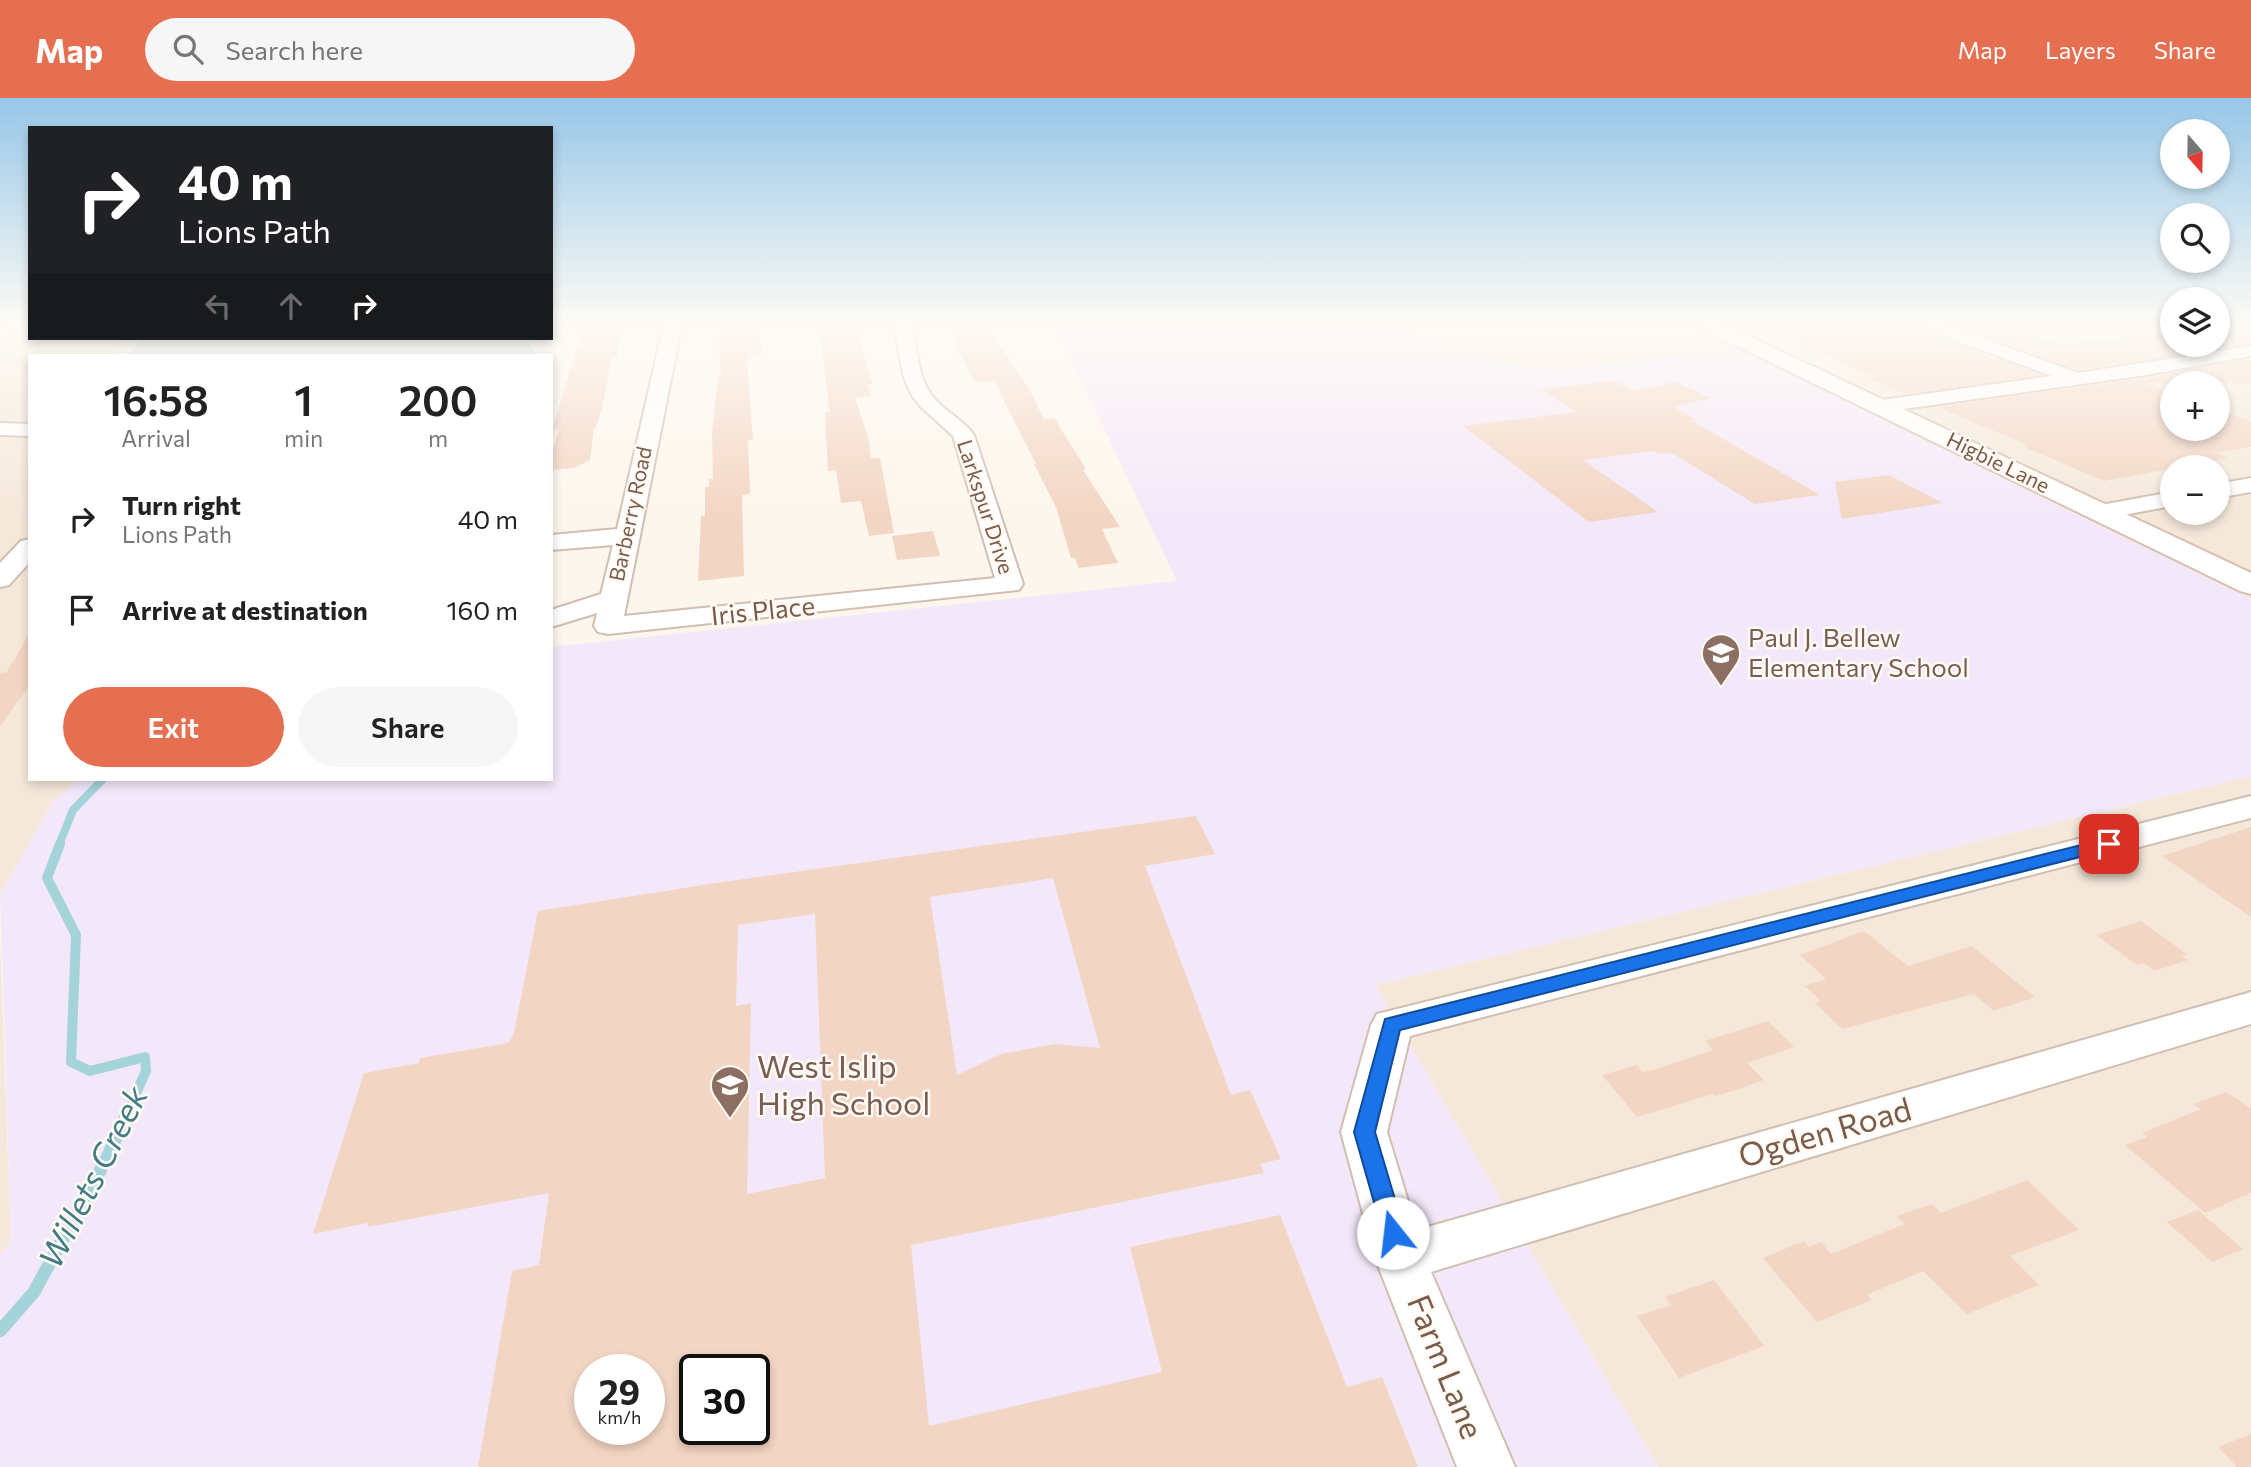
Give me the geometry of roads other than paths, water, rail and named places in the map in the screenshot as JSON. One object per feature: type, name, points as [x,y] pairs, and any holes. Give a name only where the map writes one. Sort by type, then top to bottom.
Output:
[{"type":"main road","name":"Higbie Lane","points":[[1843,388],[2251,585]]},
{"type":"street","name":"Barberry Road","points":[[553,617],[614,599],[659,388]]},
{"type":"street","name":"Larkspur Drive","points":[[916,388],[927,403],[953,420],[963,435],[1010,584]]},
{"type":"street","points":[[1881,406],[2006,388]]},
{"type":"street","points":[[0,429],[28,430]]},
{"type":"street","points":[[2230,489],[2251,485]]},
{"type":"street","points":[[2101,512],[2160,501]]},
{"type":"street","points":[[553,543],[626,536]]},
{"type":"street","points":[[0,579],[28,548]]},
{"type":"street","name":"Iris Place","points":[[614,599],[608,626],[1010,584]]},
{"type":"street","name":"Farm Lane","points":[[1486,1467],[1400,1258],[1364,1132],[1392,1025],[2251,807]]},
{"type":"street","name":"Ogden Road","points":[[1400,1258],[2251,1008]]},
{"type":"waterway","name":"Willets Creek","points":[[59,845],[73,810],[101,781]]},
{"type":"waterway","name":"Willets Creek","points":[[60,844],[47,878],[76,935],[71,1062],[90,1071],[145,1057],[146,1071],[124,1120]]},
{"type":"waterway","name":"Willets Creek","points":[[0,1331],[34,1292],[107,1158],[125,1118]]},
{"type":"place","name":"Paul J. Bellew Elementary School","points":[[1721,687]]},
{"type":"place","name":"West Islip High School","points":[[730,1119]]}]
